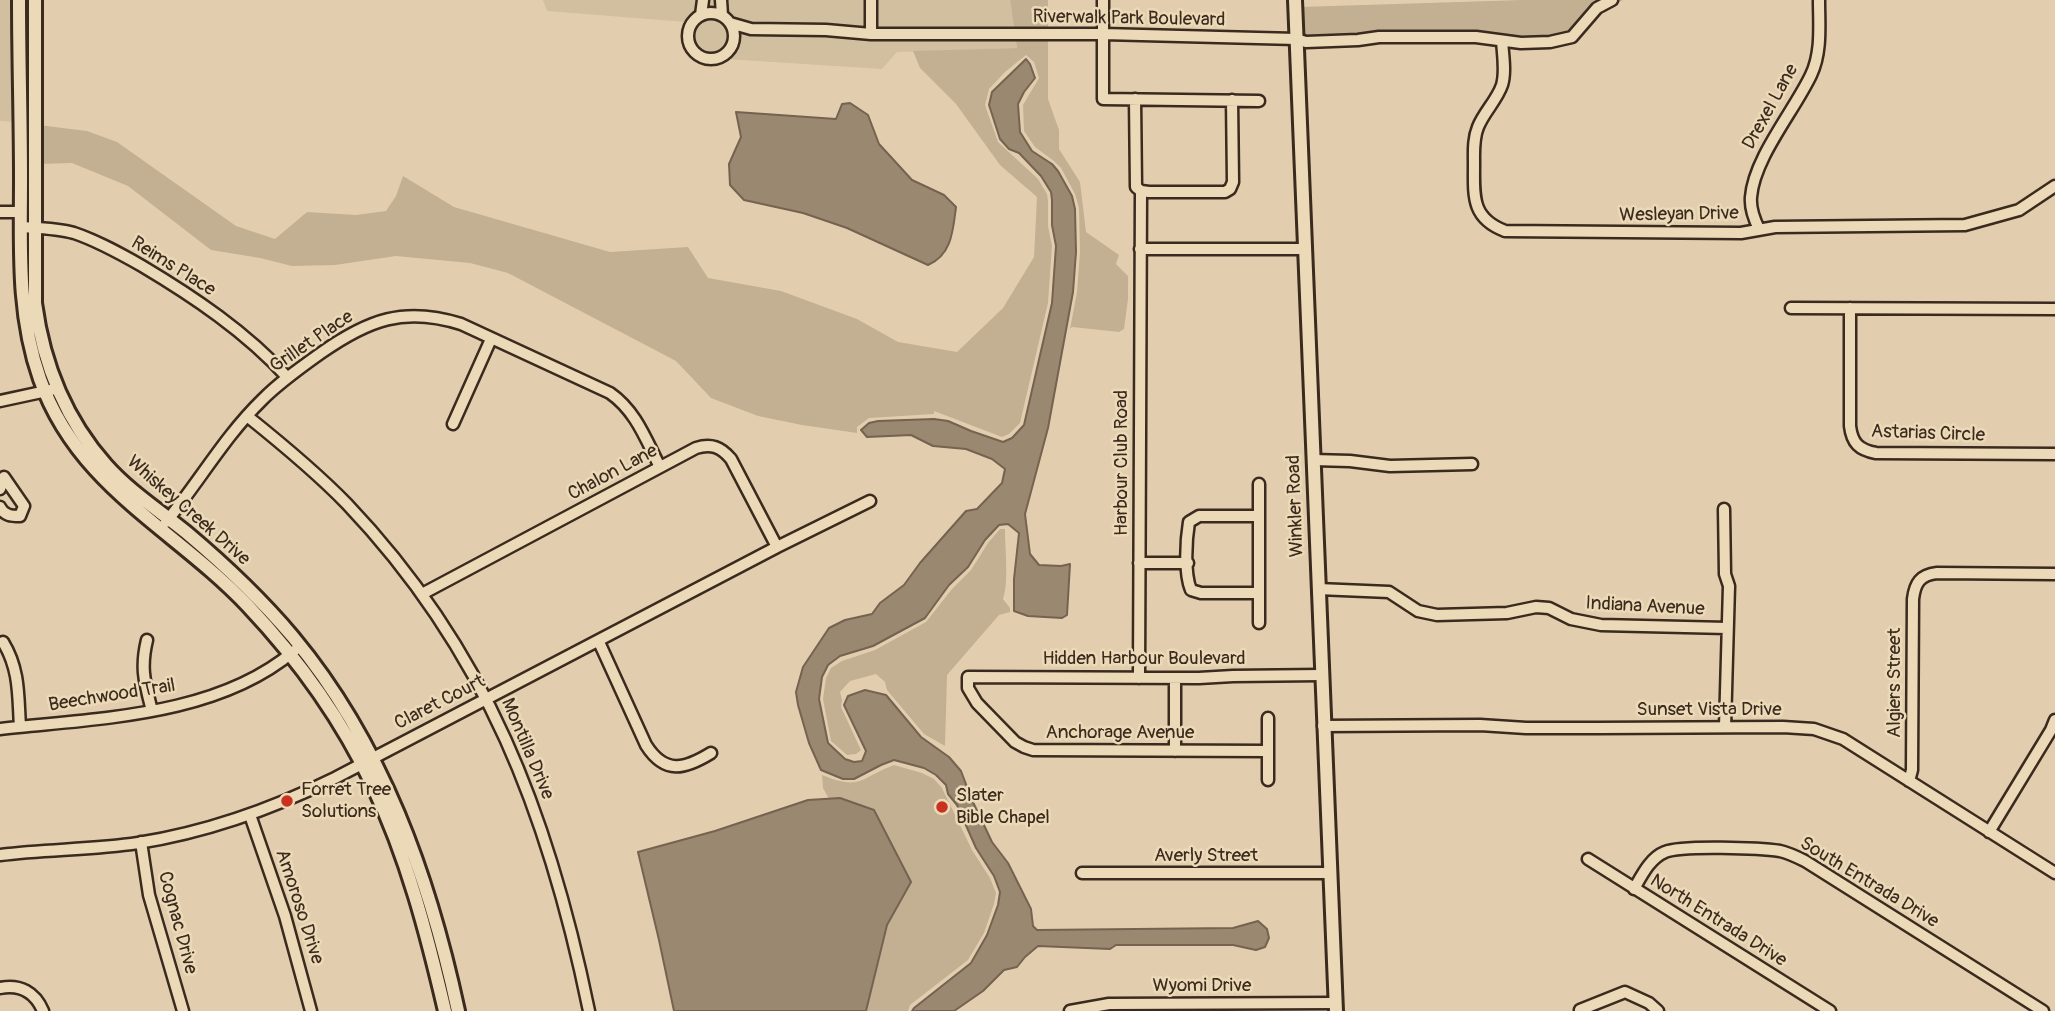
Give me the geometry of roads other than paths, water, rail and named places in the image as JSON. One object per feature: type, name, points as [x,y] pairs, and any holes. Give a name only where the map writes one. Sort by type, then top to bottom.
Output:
[{"type":"street","name":"Whiskey Creek Drive","points":[[19,0],[21,212],[27,228]]},
{"type":"street","name":"Whiskey Creek Drive","points":[[35,0],[27,228],[21,284],[24,319],[32,356],[51,390],[65,430],[95,471],[126,501],[165,524],[295,650],[331,712],[393,799],[422,877],[458,1011]]},
{"type":"street","points":[[701,15],[703,0]]},
{"type":"street","points":[[721,0],[722,15]]},
{"type":"street","points":[[871,0],[871,34]]},
{"type":"street","points":[[1103,0],[1103,99],[1259,101]]},
{"type":"street","name":"Winkler Road","points":[[1295,0],[1335,1007]]},
{"type":"street","name":"Riverwalk Park Boulevard","points":[[730,23],[751,29],[826,30],[871,34],[1103,34],[1297,39],[1306,42],[1379,37],[1462,37],[1550,43],[1572,37],[1597,8],[1612,0]]},
{"type":"street","name":"Drexel Lane","points":[[1759,229],[1753,216],[1751,197],[1758,168],[1811,75],[1818,50],[1819,0]]},
{"type":"street","points":[[701,15],[722,15],[730,23],[734,38],[730,49],[720,58],[710,60],[696,55],[688,42],[688,31],[695,19],[701,15]]},
{"type":"street","name":"Riverwalk Park Boulevard","points":[[734,38],[751,29]]},
{"type":"street","name":"Wesleyan Drive","points":[[1502,41],[1504,82],[1475,137],[1474,198],[1480,212],[1490,223],[1496,228],[1513,233],[1741,233],[1759,229],[1965,225],[2019,210],[2055,186]]},
{"type":"street","name":"Harbour Club Road","points":[[1135,100],[1136,187],[1140,191],[1139,678]]},
{"type":"street","points":[[1140,191],[1226,192],[1230,188],[1233,182],[1231,100]]},
{"type":"street","points":[[0,212],[21,212]]},
{"type":"street","name":"Reims Place","points":[[27,228],[54,229],[76,234],[159,276],[230,325],[264,352],[287,377]]},
{"type":"street","points":[[1140,249],[1306,249]]},
{"type":"street","points":[[1790,308],[2055,309]]},
{"type":"street","name":"Astarias Circle","points":[[1850,308],[1850,426],[1851,436],[1857,446],[1876,453],[2055,454]]},
{"type":"street","name":"Grillet Place","points":[[165,524],[247,416],[287,377],[352,332],[386,319],[419,316],[461,324],[600,388],[619,399],[633,414],[660,467]]},
{"type":"street","points":[[453,424],[491,339]]},
{"type":"street","points":[[0,401],[51,390]]},
{"type":"street","name":"Montilla Drive","points":[[247,416],[295,455],[347,504],[377,537],[422,594],[467,664],[520,769],[546,842],[564,904],[589,1011]]},
{"type":"street","name":"Chalon Lane","points":[[422,594],[705,445],[715,446],[731,459],[777,547]]},
{"type":"street","points":[[1313,460],[1390,466],[1472,464]]},
{"type":"street","points":[[0,489],[2,474]]},
{"type":"street","points":[[0,506],[2,511],[10,516],[20,516],[24,506],[2,474]]},
{"type":"street","points":[[1259,484],[1259,623]]},
{"type":"street","name":"Claret Court","points":[[0,855],[141,842],[210,827],[304,794],[870,501]]},
{"type":"street","points":[[1724,509],[1725,574],[1729,586],[1725,727]]},
{"type":"street","points":[[1259,516],[1199,516],[1189,522],[1188,563],[1191,590],[1201,593],[1259,593]]},
{"type":"street","points":[[1139,563],[1188,563]]},
{"type":"street","name":"Algiers Street","points":[[1909,780],[1912,770],[1914,706],[1915,584],[1927,574],[1937,573],[2055,574]]},
{"type":"street","name":"Indiana Avenue","points":[[1318,589],[1389,592],[1418,611],[1437,615],[1507,612],[1536,607],[1549,608],[1571,620],[1601,625],[1727,628]]},
{"type":"street","points":[[147,640],[143,671],[152,711]]},
{"type":"street","points":[[4,642],[16,672],[20,727]]},
{"type":"street","points":[[599,642],[646,745],[655,757],[667,765],[682,766],[711,754]]},
{"type":"street","name":"Beechwood Trail","points":[[0,729],[108,719],[175,706],[241,684],[270,670],[295,650]]},
{"type":"street","name":"Hidden Harbour Boulevard","points":[[968,677],[1175,678],[1321,675]]},
{"type":"street","name":"Anchorage Avenue","points":[[968,677],[968,688],[976,704],[1015,742],[1024,747],[1043,751],[1268,751]]},
{"type":"street","points":[[1175,678],[1175,751]]},
{"type":"street","points":[[1268,718],[1268,780]]},
{"type":"street","points":[[1989,832],[2055,720]]},
{"type":"street","name":"Sunset Vista Drive","points":[[1323,726],[1783,727],[1825,732],[1843,739],[2055,873]]},
{"type":"street","name":"Whiskey Creek Drive","points":[[367,760],[407,873],[445,1011]]},
{"type":"street","name":"Amoroso Drive","points":[[250,815],[285,916],[311,1011]]},
{"type":"street","name":"Cognac Drive","points":[[141,842],[149,895],[183,1011]]},
{"type":"street","name":"South Entrada Drive","points":[[1634,889],[1649,865],[1665,852],[1675,849],[1783,852],[1805,861],[2043,1011]]},
{"type":"street","name":"North Entrada Drive","points":[[1588,859],[1830,1011]]},
{"type":"street","name":"Averly Street","points":[[1082,873],[1330,873]]},
{"type":"street","points":[[0,988],[15,986],[25,989],[43,1011]]},
{"type":"street","points":[[1580,1010],[1625,992],[1649,1003],[1658,1011]]},
{"type":"street","name":"Wyomi Drive","points":[[1070,1011],[1109,1004],[1335,1007]]},
{"type":"place","name":"Forret Tree Solutions","points":[[287,801]]},
{"type":"place","name":"Slater Bible Chapel","points":[[942,807]]}]
